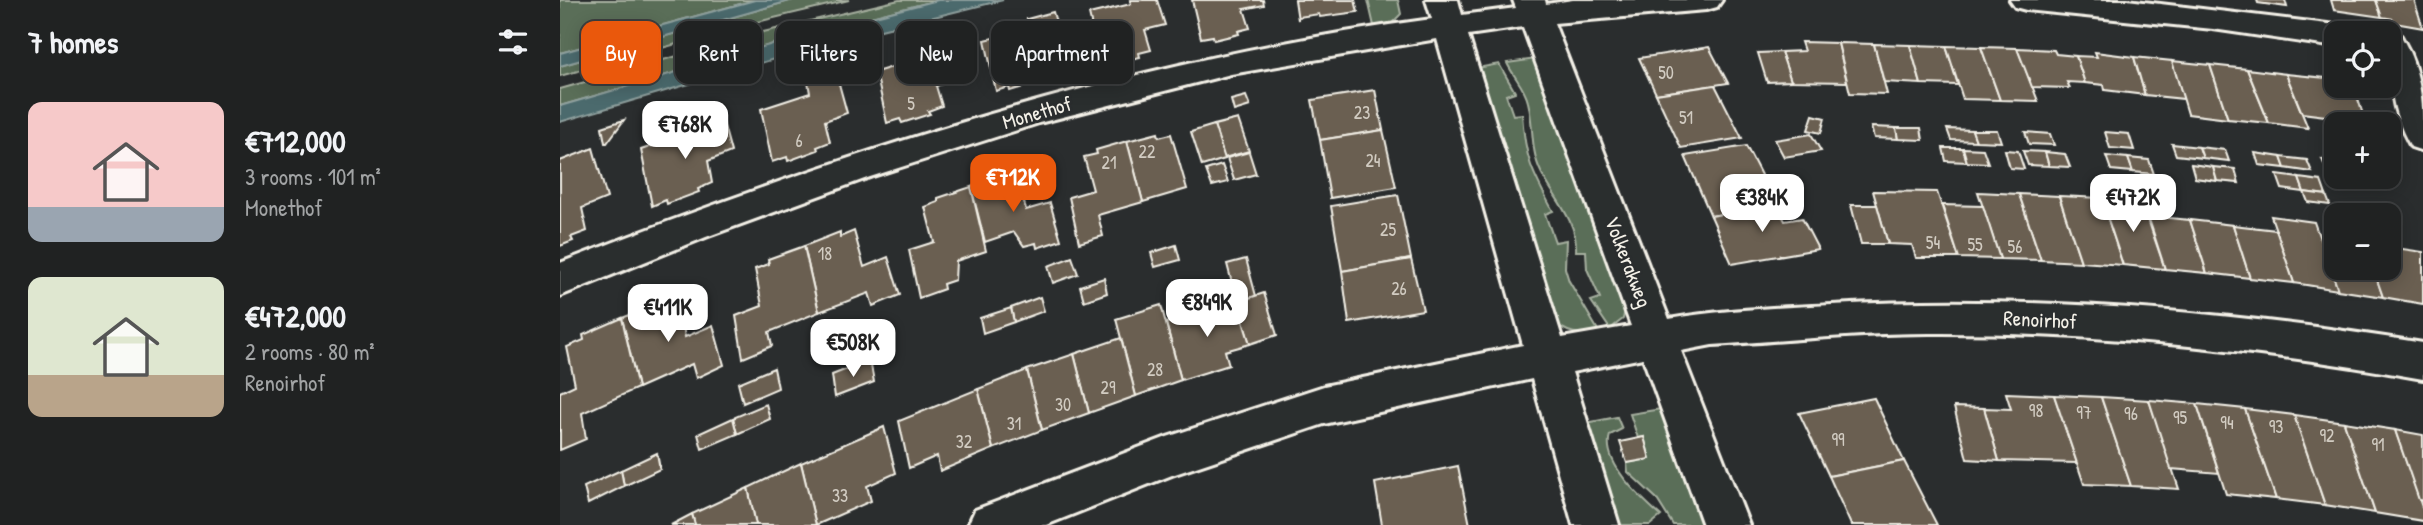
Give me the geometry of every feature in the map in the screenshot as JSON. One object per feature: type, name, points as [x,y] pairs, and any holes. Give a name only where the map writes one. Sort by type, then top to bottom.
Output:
[{"type":"street","points":[[1532,8],[1590,8],[1706,0]]},
{"type":"street","points":[[2026,0],[2213,19],[2324,34]]},
{"type":"street","name":"Monethof","points":[[560,280],[693,227],[857,168],[1034,112],[1446,13],[1532,8]]},
{"type":"street","name":"Volkerakweg","points":[[1532,8],[1726,525]]},
{"type":"street","points":[[1446,13],[1596,525]]},
{"type":"street","points":[[2401,46],[2423,50]]},
{"type":"street","points":[[2401,77],[2423,138]]},
{"type":"street","name":"Renoirhof","points":[[1547,358],[1712,328],[1927,316],[2022,318],[2190,329],[2359,350],[2423,361]]},
{"type":"street","points":[[991,525],[1167,457],[1324,405],[1547,358]]},
{"type":"green space","points":[[560,0],[755,0],[661,26],[661,21],[581,21],[581,47],[560,53]]},
{"type":"green space","points":[[793,0],[849,0],[761,21],[719,21]]},
{"type":"green space","points":[[899,0],[938,0],[856,21],[810,21]]},
{"type":"green space","points":[[1368,0],[1398,0],[1401,14],[1392,23],[1374,26]]},
{"type":"green space","points":[[776,29],[776,43],[762,47],[762,32]]},
{"type":"green space","points":[[675,33],[675,44],[661,48],[661,37]]},
{"type":"green space","points":[[675,57],[675,73],[661,77],[661,61]]},
{"type":"green space","points":[[1536,59],[1626,305],[1623,319],[1610,329],[1591,301],[1600,298],[1587,269],[1586,251],[1576,251],[1576,240],[1569,219],[1538,164],[1526,97],[1507,63]]},
{"type":"green space","points":[[581,60],[581,70],[560,76],[560,66]]},
{"type":"green space","points":[[1499,64],[1515,92],[1506,95],[1513,115],[1522,114],[1531,165],[1553,211],[1545,214],[1555,242],[1566,240],[1565,268],[1569,281],[1599,332],[1574,333],[1563,329],[1553,320],[1477,68]]},
{"type":"green space","points":[[581,83],[636,84],[560,106],[560,89]]},
{"type":"green space","points":[[1664,410],[1706,525],[1673,525],[1656,498],[1628,472],[1627,463],[1650,458],[1644,437],[1638,438],[1630,414]]},
{"type":"green space","points":[[1617,417],[1622,429],[1610,435],[1612,457],[1625,480],[1661,516],[1650,525],[1614,525],[1586,423]]},
{"type":"water","points":[[755,0],[793,0],[719,21],[678,21]]},
{"type":"water","points":[[938,0],[1003,0],[918,21],[896,21],[896,26],[882,30],[882,21],[856,21]]},
{"type":"water","points":[[675,22],[675,33],[661,37],[661,26]]},
{"type":"water","points":[[776,43],[776,58],[762,63],[762,47]]},
{"type":"water","points":[[581,47],[581,60],[560,66],[560,53]]},
{"type":"water","points":[[675,73],[675,84],[689,84],[560,122],[560,106],[636,84],[661,84],[661,77]]},
{"type":"building","points":[[1130,0],[1157,0],[1165,25],[1145,30],[1151,50],[1139,53],[1140,57],[1133,59],[1133,21],[1091,21],[1089,14],[1131,4]]},
{"type":"building","points":[[1192,0],[1263,0],[1264,5],[1244,9],[1250,28],[1238,31],[1239,34],[1214,40],[1213,36],[1201,38]]},
{"type":"building","points":[[1295,0],[1355,0],[1358,12],[1320,17],[1319,14],[1298,17],[1298,20]]},
{"type":"building","points":[[2257,0],[2285,0],[2287,7],[2258,3]]},
{"type":"building","points":[[2331,0],[2376,0],[2382,17],[2334,10]]},
{"type":"building","points":[[2376,0],[2414,0],[2423,28],[2401,24],[2401,21],[2382,17]]},
{"type":"building","points":[[1053,12],[1056,21],[1028,21]]},
{"type":"building","points":[[991,39],[991,68],[985,40]]},
{"type":"building","points":[[1801,42],[1838,43],[1847,82],[1791,81],[1781,52],[1804,51]]},
{"type":"building","points":[[1838,43],[1874,44],[1887,94],[1850,93]]},
{"type":"building","points":[[1874,44],[1910,45],[1921,84],[1884,82]]},
{"type":"building","points":[[1910,45],[1946,46],[1958,85],[1921,84]]},
{"type":"building","points":[[1946,46],[1981,47],[2000,100],[1963,99]]},
{"type":"building","points":[[1709,47],[1728,83],[1656,94],[1639,58]]},
{"type":"building","points":[[1981,47],[2017,48],[2038,101],[2000,100]]},
{"type":"building","points":[[2017,48],[2054,50],[2056,54],[2076,56],[2085,83],[2067,82],[2070,88],[2032,87]]},
{"type":"building","points":[[1781,52],[1791,81],[1767,82],[1758,53]]},
{"type":"building","points":[[2095,52],[2134,57],[2145,95],[2105,90],[2104,85],[2085,83],[2076,56],[2097,57]]},
{"type":"building","points":[[2134,57],[2172,61],[2184,99],[2145,95]]},
{"type":"building","points":[[2172,61],[2210,65],[2228,119],[2188,114]]},
{"type":"building","points":[[2210,65],[2247,69],[2269,123],[2228,119]]},
{"type":"building","points":[[896,66],[896,84],[942,84],[936,86],[942,106],[928,111],[930,114],[902,123],[900,119],[887,123],[879,84],[882,84],[882,70]]},
{"type":"building","points":[[2247,69],[2286,74],[2308,128],[2269,123]]},
{"type":"building","points":[[2286,74],[2324,78],[2324,98],[2358,98],[2362,112],[2324,112],[2324,116],[2302,113]]},
{"type":"building","points":[[808,84],[839,84],[847,113],[825,121],[830,142],[817,147],[818,150],[788,161],[787,157],[772,162],[761,109],[810,93]]},
{"type":"building","points":[[994,84],[1034,84],[1010,91],[1009,87],[996,91]]},
{"type":"building","points":[[1715,85],[1742,138],[1681,148],[1656,94]]},
{"type":"building","points":[[1375,90],[1383,130],[1320,140],[1312,100]]},
{"type":"building","points":[[1246,96],[1250,106],[1234,111],[1231,100]]},
{"type":"building","points":[[720,111],[731,152],[708,161],[712,183],[698,189],[699,192],[667,204],[666,200],[652,206],[641,150],[693,132],[691,122]]},
{"type":"building","points":[[1813,115],[1825,118],[1821,133],[1808,130]]},
{"type":"building","points":[[1238,119],[1249,151],[1224,158],[1214,125]]},
{"type":"building","points":[[624,120],[607,143],[605,143],[602,127]]},
{"type":"building","points":[[1214,125],[1225,159],[1202,166],[1191,132]]},
{"type":"building","points":[[1871,127],[1896,128],[1898,139],[1874,138]]},
{"type":"building","points":[[1896,128],[1921,128],[1923,140],[1898,139]]},
{"type":"building","points":[[1947,129],[1972,130],[1976,141],[1951,140]]},
{"type":"building","points":[[1383,130],[1396,187],[1330,198],[1320,140]]},
{"type":"building","points":[[1972,130],[1997,130],[2001,142],[1976,141]]},
{"type":"building","points":[[2025,132],[2050,134],[2054,145],[2029,144]]},
{"type":"building","points":[[2105,132],[2129,134],[2134,150],[2110,148]]},
{"type":"building","points":[[1158,133],[1159,137],[1171,134],[1187,189],[1143,202],[1127,141]]},
{"type":"building","points":[[1811,134],[1821,151],[1784,157],[1775,140]]},
{"type":"building","points":[[1127,141],[1143,202],[1098,215],[1103,236],[1079,243],[1069,197],[1093,190],[1084,157],[1097,154],[1096,150]]},
{"type":"building","points":[[2172,144],[2199,147],[2203,158],[2176,155]]},
{"type":"building","points":[[1746,146],[1776,204],[1711,216],[1685,156]]},
{"type":"building","points":[[2199,147],[2225,150],[2229,161],[2203,158]]},
{"type":"building","points":[[593,148],[607,198],[582,208],[587,231],[571,237],[573,241],[560,246],[560,161]]},
{"type":"building","points":[[1943,148],[1963,148],[1967,162],[1946,161]]},
{"type":"building","points":[[1963,148],[1983,149],[1988,163],[1967,162]]},
{"type":"building","points":[[2005,150],[2018,151],[2024,169],[2010,168]]},
{"type":"building","points":[[2023,151],[2045,152],[2049,166],[2028,165]]},
{"type":"building","points":[[1249,152],[1256,174],[1234,180],[1227,158]]},
{"type":"building","points":[[2045,152],[2065,154],[2070,167],[2049,166]]},
{"type":"building","points":[[2255,153],[2281,157],[2285,168],[2259,165]]},
{"type":"building","points":[[2106,156],[2128,158],[2133,172],[2111,170]]},
{"type":"building","points":[[2281,157],[2307,160],[2312,172],[2285,168]]},
{"type":"building","points":[[2128,158],[2149,160],[2154,174],[2133,172]]},
{"type":"building","points":[[2191,164],[2213,167],[2217,181],[2195,178]]},
{"type":"building","points":[[1222,165],[1228,182],[1212,186],[1206,170]]},
{"type":"building","points":[[2213,167],[2235,169],[2239,183],[2217,181]]},
{"type":"building","points":[[2277,175],[2299,178],[2304,192],[2282,189]]},
{"type":"building","points":[[1003,177],[1004,181],[1018,177],[1026,210],[1050,203],[1061,240],[1037,248],[1036,243],[1024,246],[1014,232],[985,242],[971,187]]},
{"type":"building","points":[[2299,178],[2321,181],[2326,195],[2304,192]]},
{"type":"building","points":[[971,187],[986,251],[956,261],[955,280],[943,284],[944,289],[919,298],[909,250],[934,242],[925,207],[938,202],[938,198]]},
{"type":"building","points":[[1873,191],[1937,192],[1959,258],[1916,258],[1912,245],[1888,244]]},
{"type":"building","points":[[1978,192],[2019,194],[2041,260],[2000,259]]},
{"type":"building","points":[[2304,192],[2326,195],[2329,203],[2324,204],[2308,202]]},
{"type":"building","points":[[2019,194],[2059,196],[2081,262],[2041,260]]},
{"type":"building","points":[[1398,195],[1411,259],[1342,271],[1331,206]]},
{"type":"building","points":[[2059,196],[2101,198],[2123,265],[2081,262]]},
{"type":"building","points":[[2101,198],[2142,202],[2165,269],[2123,265]]},
{"type":"building","points":[[1776,204],[1785,221],[1802,218],[1818,249],[1732,264],[1711,216]]},
{"type":"building","points":[[1851,205],[1877,205],[1888,244],[1861,244]]},
{"type":"building","points":[[1942,205],[1983,206],[2000,259],[1959,258]]},
{"type":"building","points":[[2148,216],[2190,220],[2207,273],[2165,269]]},
{"type":"building","points":[[2271,216],[2314,222],[2324,250],[2324,280],[2334,280],[2338,290],[2294,283]]},
{"type":"building","points":[[2190,220],[2233,225],[2250,278],[2207,273]]},
{"type":"building","points":[[2233,225],[2276,230],[2294,283],[2250,278]]},
{"type":"building","points":[[854,231],[864,267],[888,257],[900,295],[873,306],[869,293],[819,312],[804,246],[840,232],[840,237]]},
{"type":"building","points":[[1176,245],[1180,260],[1155,267],[1151,253]]},
{"type":"building","points":[[804,246],[819,312],[769,332],[772,346],[743,358],[736,316],[762,306],[755,269],[769,264],[768,259]]},
{"type":"building","points":[[2401,249],[2423,252],[2423,304],[2383,297],[2377,280],[2401,280]]},
{"type":"building","points":[[1072,257],[1078,274],[1053,283],[1048,266]]},
{"type":"building","points":[[1246,259],[1256,296],[1237,302],[1227,264]]},
{"type":"building","points":[[1411,259],[1423,310],[1349,323],[1342,271]]},
{"type":"building","points":[[1104,278],[1107,293],[1084,301],[1080,286]]},
{"type":"building","points":[[2335,280],[2377,280],[2383,297],[2338,290]]},
{"type":"building","points":[[1264,293],[1277,335],[1250,344],[1237,302]]},
{"type":"building","points":[[1040,297],[1044,311],[1014,322],[1011,308]]},
{"type":"building","points":[[678,300],[685,337],[713,325],[724,365],[696,378],[692,364],[638,388],[622,318],[661,302],[662,306]]},
{"type":"building","points":[[1237,302],[1250,344],[1225,351],[1229,365],[1181,380],[1166,323]]},
{"type":"building","points":[[1161,305],[1181,380],[1136,396],[1116,319]]},
{"type":"building","points":[[1011,308],[1014,322],[983,333],[980,318]]},
{"type":"building","points":[[622,318],[638,388],[582,413],[586,439],[560,450],[560,392],[575,385],[567,347],[584,340],[583,335]]},
{"type":"building","points":[[1121,338],[1136,396],[1089,413],[1074,354]]},
{"type":"building","points":[[1074,354],[1089,413],[1042,430],[1027,370]]},
{"type":"building","points":[[870,360],[874,382],[835,397],[832,375]]},
{"type":"building","points":[[774,368],[778,388],[743,403],[738,383]]},
{"type":"building","points":[[1027,370],[1042,430],[993,449],[978,389]]},
{"type":"building","points":[[978,389],[993,449],[940,471],[937,456],[909,468],[899,421]]},
{"type":"building","points":[[2006,393],[2054,395],[2077,463],[1999,461],[1984,408],[2011,409]]},
{"type":"building","points":[[2054,395],[2101,397],[2131,486],[2084,484]]},
{"type":"building","points":[[2101,397],[2149,400],[2179,489],[2131,486]]},
{"type":"building","points":[[1874,398],[1904,461],[1829,476],[1799,413]]},
{"type":"building","points":[[2149,400],[2197,404],[2219,473],[2171,469]]},
{"type":"building","points":[[766,404],[770,419],[737,434],[733,418]]},
{"type":"building","points":[[2197,404],[2245,409],[2276,499],[2226,494]]},
{"type":"building","points":[[1954,407],[1984,408],[1999,461],[1967,459]]},
{"type":"building","points":[[2245,409],[2294,415],[2325,505],[2276,499]]},
{"type":"building","points":[[2294,415],[2344,422],[2375,513],[2325,505]]},
{"type":"building","points":[[733,418],[737,434],[702,449],[698,434]]},
{"type":"building","points":[[2344,422],[2395,430],[2423,510],[2423,521],[2375,513]]},
{"type":"building","points":[[884,427],[896,473],[867,486],[871,501],[816,525],[801,463]]},
{"type":"building","points":[[2395,430],[2423,435],[2423,501],[2419,500]]},
{"type":"building","points":[[1644,437],[1650,459],[1627,463],[1620,442]]},
{"type":"building","points":[[657,453],[660,469],[624,486],[621,470]]},
{"type":"building","points":[[1904,461],[1937,525],[1851,525],[1829,476]]},
{"type":"building","points":[[801,463],[816,525],[756,525],[748,488]]},
{"type":"building","points":[[1458,466],[1470,525],[1382,525],[1375,483]]},
{"type":"building","points":[[621,470],[624,486],[588,504],[584,487]]},
{"type":"building","points":[[748,488],[756,525],[695,525],[692,514]]},
{"type":"building","points":[[692,514],[695,525],[671,525]]}]
